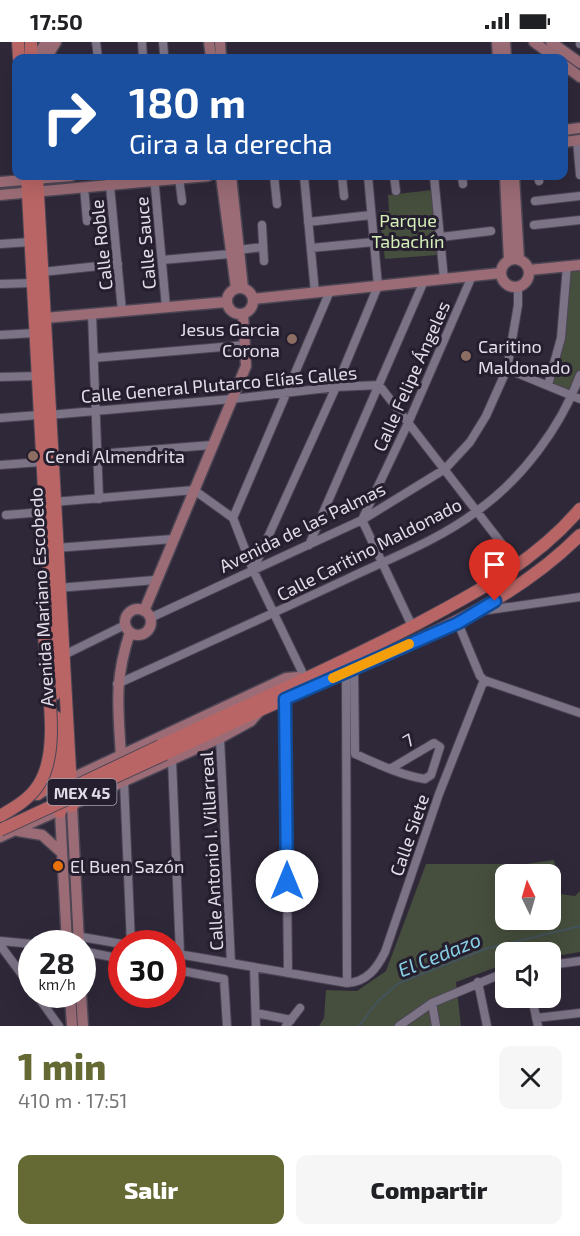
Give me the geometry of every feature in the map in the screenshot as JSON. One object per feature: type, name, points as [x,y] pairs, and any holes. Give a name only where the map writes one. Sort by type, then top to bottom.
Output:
[{"type":"main road","name":"Avenida Mariano Escobedo","points":[[32,182],[30,242],[35,333],[38,376],[54,502],[51,594],[58,748],[72,806]]},
{"type":"main road","name":"Avenida Mariano Escobedo","points":[[32,182],[45,318],[42,462],[44,512],[52,541]]},
{"type":"main road","name":"MEX 45","points":[[0,823],[221,728],[304,679],[467,598],[519,566],[563,529],[580,509]]},
{"type":"main road","name":"MEX 45","points":[[4,834],[221,728],[458,623],[511,591],[564,551],[580,535]]},
{"type":"main road","name":"Avenida Mariano Escobedo","points":[[51,594],[62,656],[65,782],[60,812]]},
{"type":"main road","points":[[0,816],[30,795],[39,785],[50,756],[51,594]]},
{"type":"main road","points":[[38,794],[49,777],[58,748]]},
{"type":"street","points":[[36,54],[46,42]]},
{"type":"street","points":[[163,42],[164,54]]},
{"type":"street","points":[[534,42],[551,53]]},
{"type":"street","points":[[579,141],[580,175]]},
{"type":"street","points":[[0,182],[32,182],[84,187],[110,180]]},
{"type":"street","name":"Calle Roble","points":[[110,180],[122,311]]},
{"type":"street","name":"Calle Sauce","points":[[154,180],[166,307]]},
{"type":"street","points":[[179,180],[182,201]]},
{"type":"street","points":[[222,180],[239,288]]},
{"type":"street","points":[[231,180],[234,252]]},
{"type":"street","points":[[274,180],[277,204]]},
{"type":"street","points":[[304,180],[315,293]]},
{"type":"street","points":[[342,180],[344,196]]},
{"type":"street","points":[[253,570],[336,387],[378,285],[368,180]]},
{"type":"street","points":[[395,180],[396,191]]},
{"type":"street","points":[[434,180],[444,279]]},
{"type":"street","points":[[505,180],[514,260]]},
{"type":"street","points":[[514,180],[514,260]]},
{"type":"street","points":[[0,195],[32,182]]},
{"type":"street","points":[[84,187],[87,221]]},
{"type":"street","points":[[535,201],[580,196]]},
{"type":"street","points":[[308,222],[372,215]]},
{"type":"street","points":[[534,225],[580,220]]},
{"type":"street","points":[[262,225],[264,261]]},
{"type":"street","points":[[441,237],[491,231]]},
{"type":"street","points":[[0,244],[30,242]]},
{"type":"street","points":[[311,248],[374,242]]},
{"type":"street","points":[[162,260],[263,247]]},
{"type":"street","points":[[514,260],[529,270],[580,265]]},
{"type":"street","points":[[514,260],[504,264],[501,273],[504,282],[518,287],[528,279],[529,270]]},
{"type":"street","points":[[42,272],[118,264]]},
{"type":"street","points":[[548,385],[561,338],[567,266]]},
{"type":"street","points":[[253,299],[501,273]]},
{"type":"street","name":"Calle Felipe Ángeles","points":[[362,520],[409,421],[472,276]]},
{"type":"street","points":[[309,545],[424,281]]},
{"type":"street","points":[[0,284],[33,283]]},
{"type":"street","name":"Avenida de las Palmas","points":[[147,614],[253,570],[362,520],[445,469],[470,442],[486,416],[507,369],[518,305],[518,287]]},
{"type":"street","points":[[226,302],[234,313],[243,314],[250,310],[253,299],[250,292],[239,288]]},
{"type":"street","points":[[226,302],[229,294],[239,288]]},
{"type":"street","points":[[233,518],[330,291]]},
{"type":"street","points":[[45,318],[226,302]]},
{"type":"street","points":[[92,314],[99,499]]},
{"type":"street","points":[[128,628],[138,634],[146,631],[147,614],[155,580],[246,366],[243,314]]},
{"type":"street","points":[[0,335],[35,333]]},
{"type":"street","points":[[94,358],[245,345]]},
{"type":"street","points":[[507,369],[576,398]]},
{"type":"street","name":"Calle Caritino Maldonado","points":[[117,684],[382,563],[444,532],[477,512],[516,478],[576,398],[580,375]]},
{"type":"street","points":[[0,377],[38,376]]},
{"type":"street","name":"Calle General Plutarco Elías Calles","points":[[0,418],[232,399],[336,387],[379,386],[409,421],[519,566]]},
{"type":"street","points":[[98,454],[212,446]]},
{"type":"street","points":[[0,465],[42,462]]},
{"type":"street","points":[[54,502],[194,490],[233,518],[253,570],[304,679]]},
{"type":"street","points":[[6,515],[44,512]]},
{"type":"street","points":[[362,520],[412,626]]},
{"type":"street","points":[[52,541],[173,539]]},
{"type":"street","points":[[51,594],[155,580]]},
{"type":"street","points":[[479,611],[580,597]]},
{"type":"street","points":[[121,756],[117,684],[120,662],[129,613],[136,609],[147,614]]},
{"type":"street","points":[[458,623],[480,676],[484,680],[580,713]]},
{"type":"street","points":[[62,656],[128,628]]},
{"type":"street","points":[[186,956],[347,983],[350,670]]},
{"type":"street","name":"7","points":[[350,670],[355,754],[390,769],[425,779],[431,775],[440,747],[434,743],[390,769]]},
{"type":"street","points":[[0,811],[286,678],[304,679]]},
{"type":"street","name":"Calle Siete","points":[[347,983],[365,978],[378,966],[385,952],[439,794],[484,680]]},
{"type":"street","points":[[285,699],[288,973]]},
{"type":"street","points":[[4,834],[60,812],[172,760],[221,728]]},
{"type":"street","name":"Calle Antonio I. Villarreal","points":[[221,728],[231,963]]},
{"type":"street","points":[[172,760],[176,930]]},
{"type":"street","points":[[124,781],[130,930]]},
{"type":"street","points":[[72,831],[79,812],[94,795]]},
{"type":"street","name":"Avenida Mariano Escobedo","points":[[72,806],[73,930]]},
{"type":"street","name":"Avenida Mariano Escobedo","points":[[60,812],[62,853],[72,930]]},
{"type":"street","points":[[4,834],[42,835],[62,853]]},
{"type":"street","points":[[0,943],[18,944]]},
{"type":"street","points":[[0,943],[18,968]]},
{"type":"street","points":[[561,964],[580,961]]},
{"type":"street","points":[[254,967],[256,1026]]},
{"type":"street","points":[[186,971],[224,979],[227,1026]]},
{"type":"street","points":[[399,1026],[432,1003],[495,976]]},
{"type":"street","points":[[478,982],[488,1026]]},
{"type":"street","points":[[432,1003],[436,1026]]},
{"type":"street","points":[[46,1008],[58,1026]]},
{"type":"street","points":[[71,1008],[72,1026]]},
{"type":"street","points":[[82,1008],[83,1026]]},
{"type":"street","points":[[256,1013],[288,1023],[300,1008]]},
{"type":"street","points":[[537,1022],[580,1013]]},
{"type":"green space","name":"Parque Tabachín","points":[[432,190],[437,255],[385,259],[379,212],[389,211],[388,195]]},
{"type":"green space","points":[[580,265],[580,375],[573,396],[548,385],[554,368],[567,266]]},
{"type":"green space","points":[[554,860],[555,864],[526,864]]},
{"type":"green space","points":[[426,864],[495,864],[495,930],[561,930],[561,894],[575,896],[580,891],[580,952],[561,955],[561,942],[495,942],[495,968],[456,982],[461,1026],[319,1026],[324,1018],[326,990],[357,991],[386,971]]},
{"type":"waterway","name":"El Cedazo","points":[[359,1026],[378,1001],[399,983],[485,949],[580,926]]},
{"type":"slow traffic","points":[[333,678],[409,644]]},
{"type":"place","name":"Jesus Garcia Corona","points":[[292,339]]},
{"type":"place","name":"Caritino Maldonado","points":[[466,356]]},
{"type":"place","name":"Cendi Almendrita","points":[[33,456]]},
{"type":"place","name":"El Buen Sazón","points":[[58,866]]},
{"type":"route","points":[[287,881],[285,699],[458,623],[495,601]]}]
